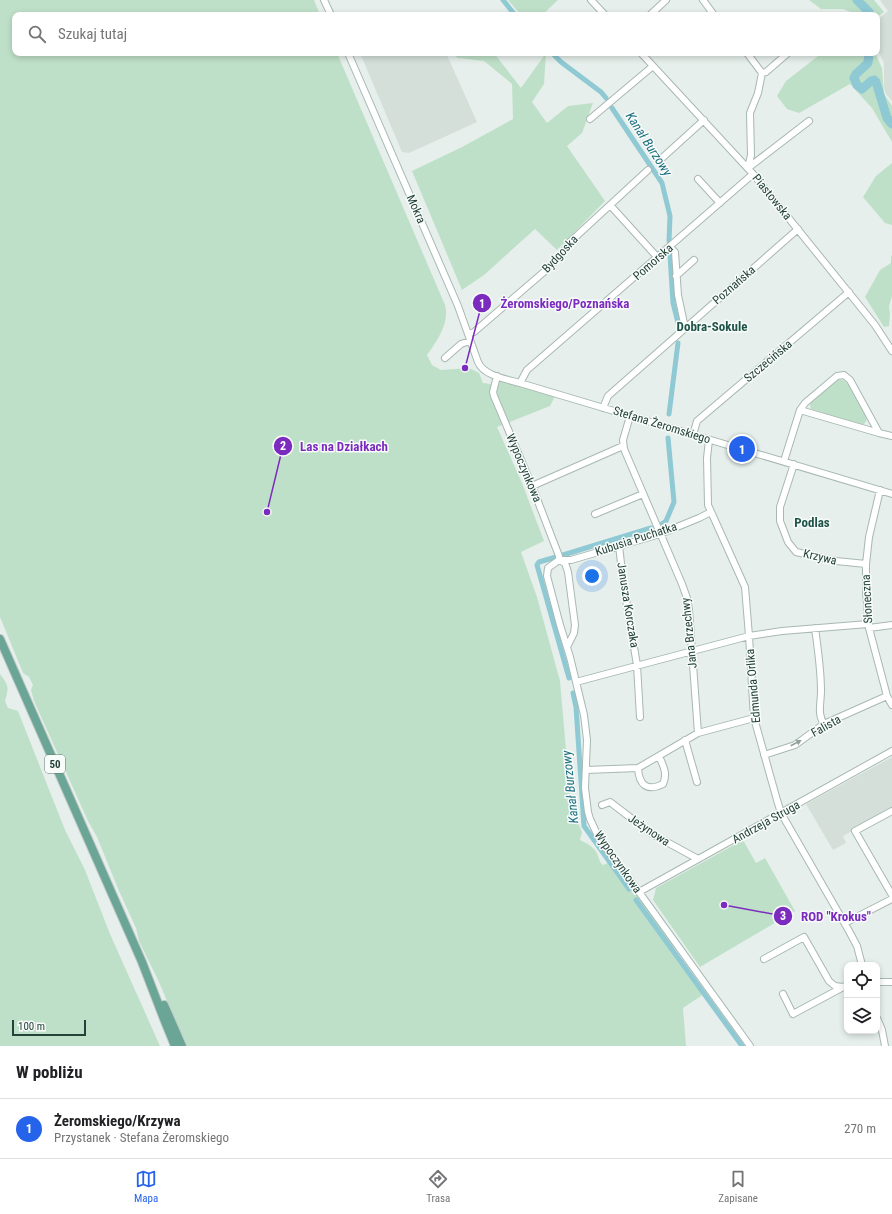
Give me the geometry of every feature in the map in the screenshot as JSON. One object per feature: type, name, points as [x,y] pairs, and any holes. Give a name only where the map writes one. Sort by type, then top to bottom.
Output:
[{"type":"main road","name":"50","points":[[0,639],[150,982],[175,1046]]},
{"type":"main road","name":"50","points":[[150,982],[162,1001],[182,1046]]},
{"type":"street","points":[[326,0],[330,12]]},
{"type":"street","points":[[591,0],[602,12]]},
{"type":"street","points":[[653,12],[666,0]]},
{"type":"street","points":[[702,0],[712,12]]},
{"type":"street","name":"Mokra","points":[[349,56],[458,306],[480,367]]},
{"type":"street","name":"Piastowska","points":[[643,56],[748,168],[875,325],[892,351]]},
{"type":"street","points":[[748,168],[751,155],[750,113],[758,93],[762,73],[749,56]]},
{"type":"street","points":[[762,73],[766,72],[785,56]]},
{"type":"street","points":[[590,119],[653,66]]},
{"type":"street","points":[[661,159],[704,120]]},
{"type":"street","points":[[748,168],[809,121]]},
{"type":"street","name":"Bydgoska","points":[[445,358],[545,271],[564,251],[570,242],[648,170]]},
{"type":"street","name":"Pomorska","points":[[520,383],[527,370],[658,258],[753,174]]},
{"type":"street","points":[[698,179],[720,203]]},
{"type":"street","points":[[610,205],[658,258]]},
{"type":"street","name":"Poznańska","points":[[603,408],[608,396],[798,229]]},
{"type":"street","points":[[670,247],[674,252],[679,304],[685,328]]},
{"type":"street","points":[[676,276],[694,260]]},
{"type":"street","name":"Szczecińska","points":[[693,434],[697,421],[849,292]]},
{"type":"street","name":"Stefana Żeromskiego","points":[[480,367],[497,376],[892,494]]},
{"type":"street","points":[[784,462],[800,410],[805,402],[837,376],[844,375],[850,380],[879,433]]},
{"type":"street","name":"Wypoczynkowa","points":[[497,376],[493,392],[494,396],[532,486],[558,552],[559,560],[564,564],[568,572],[575,625],[574,633],[566,647]]},
{"type":"street","points":[[800,410],[892,436]]},
{"type":"street","points":[[532,486],[623,446],[630,416]]},
{"type":"street","name":"Edmunda Orlika","points":[[709,440],[708,505],[745,587],[754,718],[764,755],[782,813],[845,923],[857,946],[861,962]]},
{"type":"street","name":"Jana Brzechwy","points":[[623,446],[687,598],[698,733]]},
{"type":"street","name":"Krzywa","points":[[794,464],[780,507],[780,521],[788,542],[796,552],[836,561],[866,564]]},
{"type":"street","name":"Słoneczna","points":[[880,490],[869,537],[866,564],[868,626],[888,696],[892,705]]},
{"type":"street","points":[[595,514],[643,494]]},
{"type":"street","name":"Kubusia Puchatka","points":[[559,560],[571,560],[660,534],[711,512]]},
{"type":"street","name":"Janusza Korczaka","points":[[619,545],[637,665],[640,717]]},
{"type":"street","name":"Wypoczynkowa","points":[[559,560],[548,568],[547,576],[576,682],[585,722],[587,740],[585,788],[590,819],[606,848],[750,1046]]},
{"type":"street","points":[[576,682],[749,636],[815,628],[892,625]]},
{"type":"street","points":[[815,628],[821,690],[820,711],[821,719],[824,724]]},
{"type":"street","name":"Falista","points":[[764,755],[795,745],[824,724],[888,696]]},
{"type":"street","points":[[586,770],[638,768],[698,733],[754,718]]},
{"type":"street","points":[[685,740],[697,782]]},
{"type":"street","name":"Andrzeja Struga","points":[[639,892],[892,751]]},
{"type":"street","points":[[638,768],[638,776],[645,785],[649,787],[657,787],[663,784],[666,778],[659,756]]},
{"type":"street","name":"Jeżynowa","points":[[602,805],[610,802],[652,834],[698,859]]},
{"type":"street","points":[[892,811],[854,831],[892,895]]},
{"type":"street","points":[[845,923],[892,899]]},
{"type":"street","points":[[764,959],[804,937],[829,981],[835,986],[844,986]]},
{"type":"street","points":[[880,982],[892,982]]},
{"type":"street","points":[[783,994],[793,1014],[844,987]]},
{"type":"street","points":[[880,1025],[885,1046]]},
{"type":"shaded area","points":[[880,0],[892,0],[892,101],[886,94],[884,88],[884,63],[880,54],[880,18],[888,11]]},
{"type":"shaded area","points":[[361,56],[447,56],[477,122],[409,153],[402,152]]},
{"type":"shaded area","points":[[892,757],[892,809],[843,836],[846,843],[833,850],[806,804]]},
{"type":"green space","points":[[0,0],[314,0],[319,12],[12,12],[12,56],[338,56],[445,305],[446,318],[442,331],[427,355],[432,365],[441,370],[469,368],[479,373],[483,383],[491,384],[496,379],[555,396],[550,406],[497,427],[522,483],[544,541],[521,552],[537,597],[560,681],[571,807],[582,832],[580,840],[594,848],[601,863],[603,865],[608,863],[623,883],[627,879],[677,948],[670,949],[676,952],[705,991],[701,996],[683,1008],[686,1046],[186,1046],[159,982],[139,941],[136,928],[97,837],[88,821],[34,701],[31,690],[33,685],[29,677],[23,673],[0,617]]},
{"type":"green space","points":[[508,0],[558,0],[545,12],[518,12]]},
{"type":"green space","points":[[809,0],[874,0],[884,12],[880,15],[880,12],[850,12],[843,9],[821,9]]},
{"type":"green space","points":[[455,56],[496,56],[521,88],[544,56],[546,56],[544,84],[532,102],[547,123],[568,106],[593,103],[582,133],[567,146],[605,201],[557,250],[535,229],[484,275],[462,290],[412,171],[462,147],[513,119],[512,84],[484,61],[458,58]]},
{"type":"green space","points":[[818,56],[876,56],[882,68],[884,94],[892,106],[892,142],[872,108],[850,84],[799,113],[787,109],[777,96],[786,81]]},
{"type":"green space","points":[[892,163],[892,225],[885,223],[863,197],[876,176]]},
{"type":"green space","points":[[892,255],[892,296],[889,306],[889,326],[884,327],[865,297],[880,270],[891,263]]},
{"type":"green space","points":[[835,380],[843,380],[846,382],[861,403],[866,421],[864,424],[861,425],[811,409],[811,401]]},
{"type":"green space","points":[[0,674],[7,687],[5,701],[8,708],[18,711],[65,830],[85,870],[110,934],[160,1046],[0,1046]]},
{"type":"green space","points":[[743,840],[756,863],[765,858],[795,911],[700,967],[653,900],[656,888]]},
{"type":"waterway","name":"Kanał Burzowy","points":[[503,0],[513,12]]},
{"type":"waterway","points":[[857,0],[869,12]]},
{"type":"waterway","name":"Kanał Burzowy","points":[[555,56],[601,92],[606,98]]},
{"type":"waterway","points":[[869,56],[868,63],[856,74],[854,78],[857,85],[862,89],[871,81],[874,80],[876,82],[887,118],[892,124]]},
{"type":"waterway","name":"Kanał Burzowy","points":[[612,108],[662,183],[670,216],[669,241]]},
{"type":"waterway","name":"Kanał Burzowy","points":[[670,255],[673,303],[679,327]]},
{"type":"waterway","name":"Kanał Burzowy","points":[[669,414],[678,343]]},
{"type":"waterway","name":"Kanał Burzowy","points":[[662,524],[666,521],[674,502],[668,438]]},
{"type":"waterway","name":"Kanał Burzowy","points":[[563,555],[651,528]]},
{"type":"waterway","name":"Kanał Burzowy","points":[[556,557],[539,562],[537,565],[569,678]]},
{"type":"waterway","name":"Kanał Burzowy","points":[[573,693],[576,707],[584,826],[629,889]]},
{"type":"waterway","name":"Kanał Burzowy","points":[[636,900],[742,1046]]},
{"type":"place","name":"Żeromskiego/Poznańska","points":[[465,368]]},
{"type":"place","name":"Żeromskiego/Krzywa","points":[[742,449]]},
{"type":"place","name":"Las na Działkach","points":[[267,512]]},
{"type":"place","name":"ROD \"Krokus\"","points":[[724,905]]},
{"type":"district","name":"Dobra-Sokule","points":[[712,326]]},
{"type":"district","name":"Podlas","points":[[812,522]]}]
